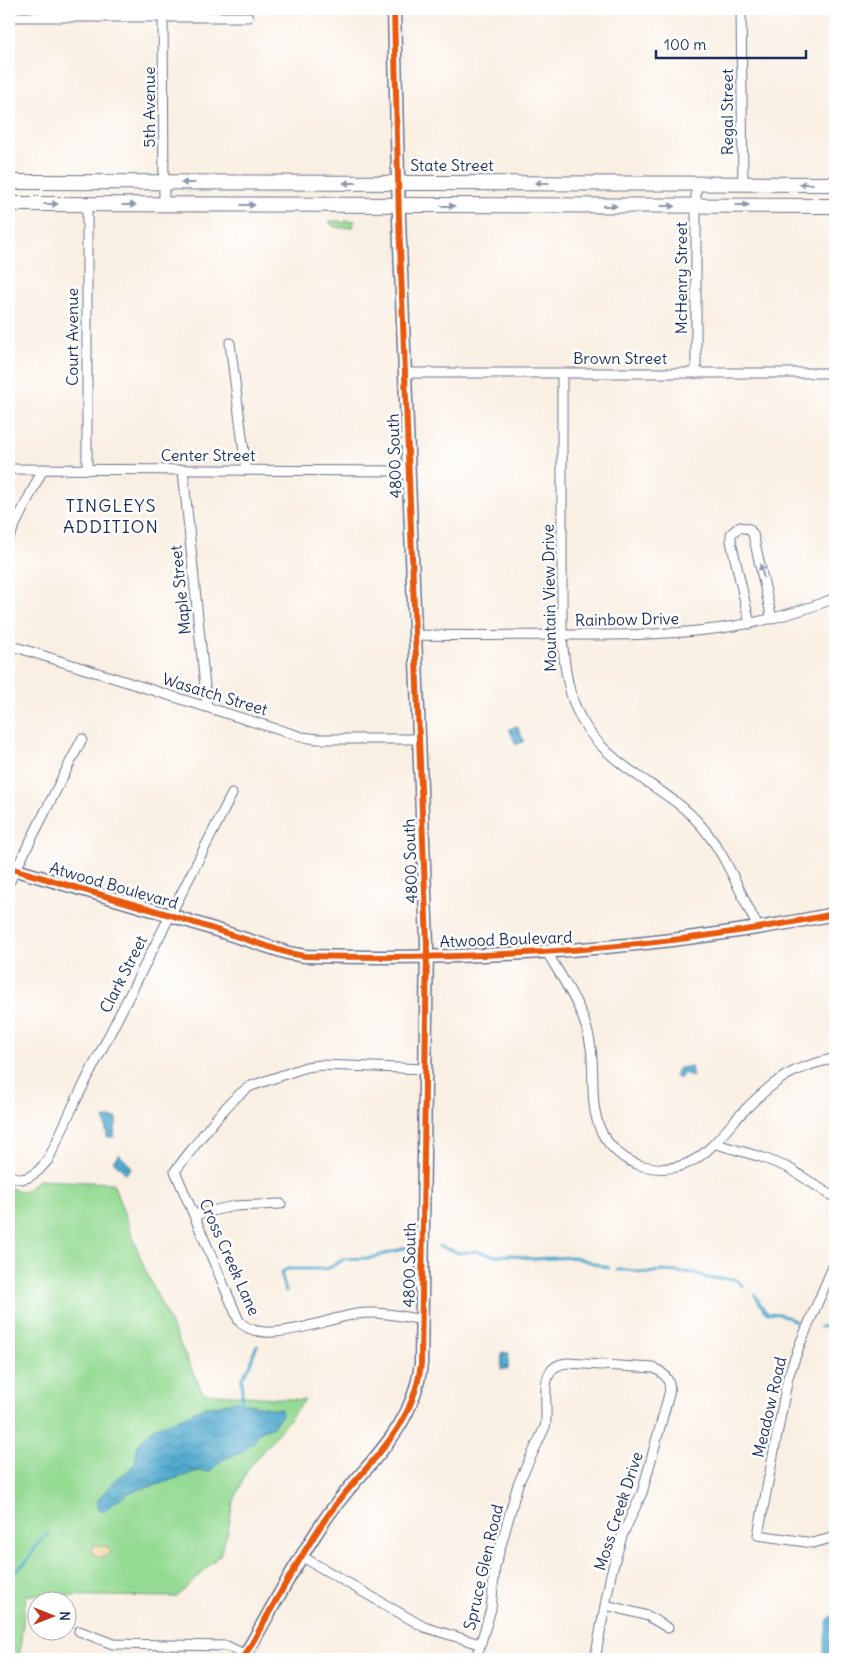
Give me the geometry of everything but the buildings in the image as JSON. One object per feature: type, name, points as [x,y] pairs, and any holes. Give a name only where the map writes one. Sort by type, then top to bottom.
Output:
[{"type":"main road","name":"State Street","points":[[9,182],[164,184],[399,182],[835,184]]},
{"type":"main road","points":[[9,204],[835,206]]},
{"type":"street","name":"4800 South","points":[[244,1657],[301,1556],[328,1514],[388,1444],[405,1419],[420,1377],[426,1069],[426,956],[399,206],[394,9]]},
{"type":"street","name":"Regal Street","points":[[741,9],[743,184]]},
{"type":"street","points":[[9,17],[163,13],[248,17]]},
{"type":"street","name":"5th Avenue","points":[[163,13],[164,205]]},
{"type":"street","name":"McHenry Street","points":[[696,183],[696,373]]},
{"type":"street","name":"Court Avenue","points":[[87,204],[87,470]]},
{"type":"street","points":[[230,343],[245,460],[244,470]]},
{"type":"street","name":"Brown Street","points":[[405,373],[835,373]]},
{"type":"street","name":"Mountain View Drive","points":[[562,373],[562,635],[569,692],[574,706],[586,727],[611,757],[686,810],[705,830],[722,855],[759,929]]},
{"type":"street","name":"Center Street","points":[[9,469],[408,471]]},
{"type":"street","points":[[9,538],[43,469]]},
{"type":"street","name":"Maple Street","points":[[183,470],[207,707]]},
{"type":"street","points":[[750,624],[730,541],[731,534],[739,527],[749,529],[753,534],[772,619]]},
{"type":"street","name":"Rainbow Drive","points":[[414,635],[685,633],[772,619],[808,609],[835,598]]},
{"type":"street","name":"Wasatch Street","points":[[9,645],[312,739],[418,739]]},
{"type":"street","points":[[9,883],[12,869],[82,739]]},
{"type":"street","name":"Clark Street","points":[[9,1176],[22,1179],[29,1177],[42,1168],[48,1160],[74,1104],[232,794]]},
{"type":"street","name":"Atwood Boulevard","points":[[12,869],[170,915],[288,954],[426,956],[547,952],[647,944],[759,929],[835,914]]},
{"type":"street","points":[[547,952],[579,1005],[587,1029],[591,1049],[594,1104],[596,1118],[601,1130],[615,1150],[626,1159],[638,1165],[667,1168],[684,1166],[696,1160],[716,1144],[756,1099],[779,1080],[791,1072],[835,1058]]},
{"type":"street","name":"Cross Creek Lane","points":[[422,1320],[386,1313],[358,1314],[332,1318],[295,1330],[254,1332],[244,1327],[239,1321],[175,1171],[226,1109],[244,1090],[251,1086],[306,1067],[321,1065],[426,1069]]},
{"type":"street","points":[[716,1144],[761,1157],[788,1168],[835,1198]]},
{"type":"street","points":[[194,1215],[234,1206],[281,1204]]},
{"type":"street","name":"Meadow Road","points":[[835,1262],[800,1344],[788,1378],[758,1535],[814,1543],[835,1537]]},
{"type":"street","name":"Spruce Glen Road","points":[[476,1659],[490,1609],[495,1567],[518,1484],[544,1428],[547,1378],[552,1368],[559,1364],[567,1363],[649,1367],[658,1369],[664,1375]]},
{"type":"street","name":"Moss Creek Drive","points":[[594,1659],[611,1574],[622,1536],[642,1493],[669,1394],[669,1382],[664,1375]]},
{"type":"street","points":[[301,1556],[429,1629],[480,1644]]},
{"type":"street","points":[[606,1605],[648,1616],[668,1628]]},
{"type":"street","points":[[79,1631],[113,1644],[227,1646],[244,1657]]},
{"type":"green space","points":[[329,221],[345,223],[345,221],[355,221],[352,227],[342,228],[333,226]]},
{"type":"green space","points":[[38,1180],[113,1183],[144,1267],[203,1393],[305,1400],[248,1469],[233,1503],[228,1531],[220,1555],[177,1597],[78,1596],[78,1590],[28,1590],[28,1595],[26,1595],[19,1659],[9,1659],[9,1188],[24,1192]]},
{"type":"sand","points":[[94,1545],[109,1547],[109,1554],[101,1558],[93,1554],[91,1550]]},
{"type":"water","points":[[517,726],[524,741],[516,745],[509,729]]},
{"type":"water","points":[[691,1066],[693,1077],[684,1073],[680,1079],[674,1076],[679,1068]]},
{"type":"water","points":[[104,1118],[117,1118],[114,1137],[107,1137]]},
{"type":"water","points":[[119,1154],[132,1167],[126,1174],[113,1161]]},
{"type":"water","points":[[502,1352],[509,1353],[508,1369],[501,1369]]},
{"type":"water","points":[[236,1401],[281,1409],[282,1415],[272,1427],[260,1431],[254,1442],[242,1452],[222,1460],[209,1472],[198,1471],[157,1485],[132,1491],[113,1503],[105,1511],[99,1511],[96,1505],[98,1500],[115,1479],[128,1471],[135,1463],[138,1445],[153,1428],[174,1421],[205,1406],[216,1406]]},
{"type":"waterway","points":[[439,1246],[459,1253],[476,1251],[495,1256],[512,1255],[533,1259],[574,1257],[609,1268]]},
{"type":"waterway","points":[[286,1291],[281,1273],[287,1269],[329,1268],[344,1259],[371,1258],[409,1247]]},
{"type":"waterway","points":[[617,1270],[648,1273],[660,1271],[694,1273],[708,1278],[735,1279],[743,1286]]},
{"type":"waterway","points":[[755,1295],[768,1313],[781,1314],[795,1321]]},
{"type":"waterway","points":[[820,1327],[828,1326],[835,1315]]},
{"type":"waterway","points":[[242,1402],[242,1378],[251,1364],[257,1346]]},
{"type":"waterway","points":[[9,1576],[27,1561],[42,1538],[48,1534]]},
{"type":"waterway","points":[[831,1659],[835,1624]]},
{"type":"cycle path","points":[[243,1659],[311,1540],[337,1504],[395,1432],[407,1412],[416,1389],[421,1364],[427,944],[399,219],[394,9]]},
{"type":"cycle path","points":[[9,868],[170,915],[288,953],[305,956],[438,956],[571,950],[703,936],[835,914]]},
{"type":"district","name":"TINGLEYS ADDITION","points":[[111,515]]}]
